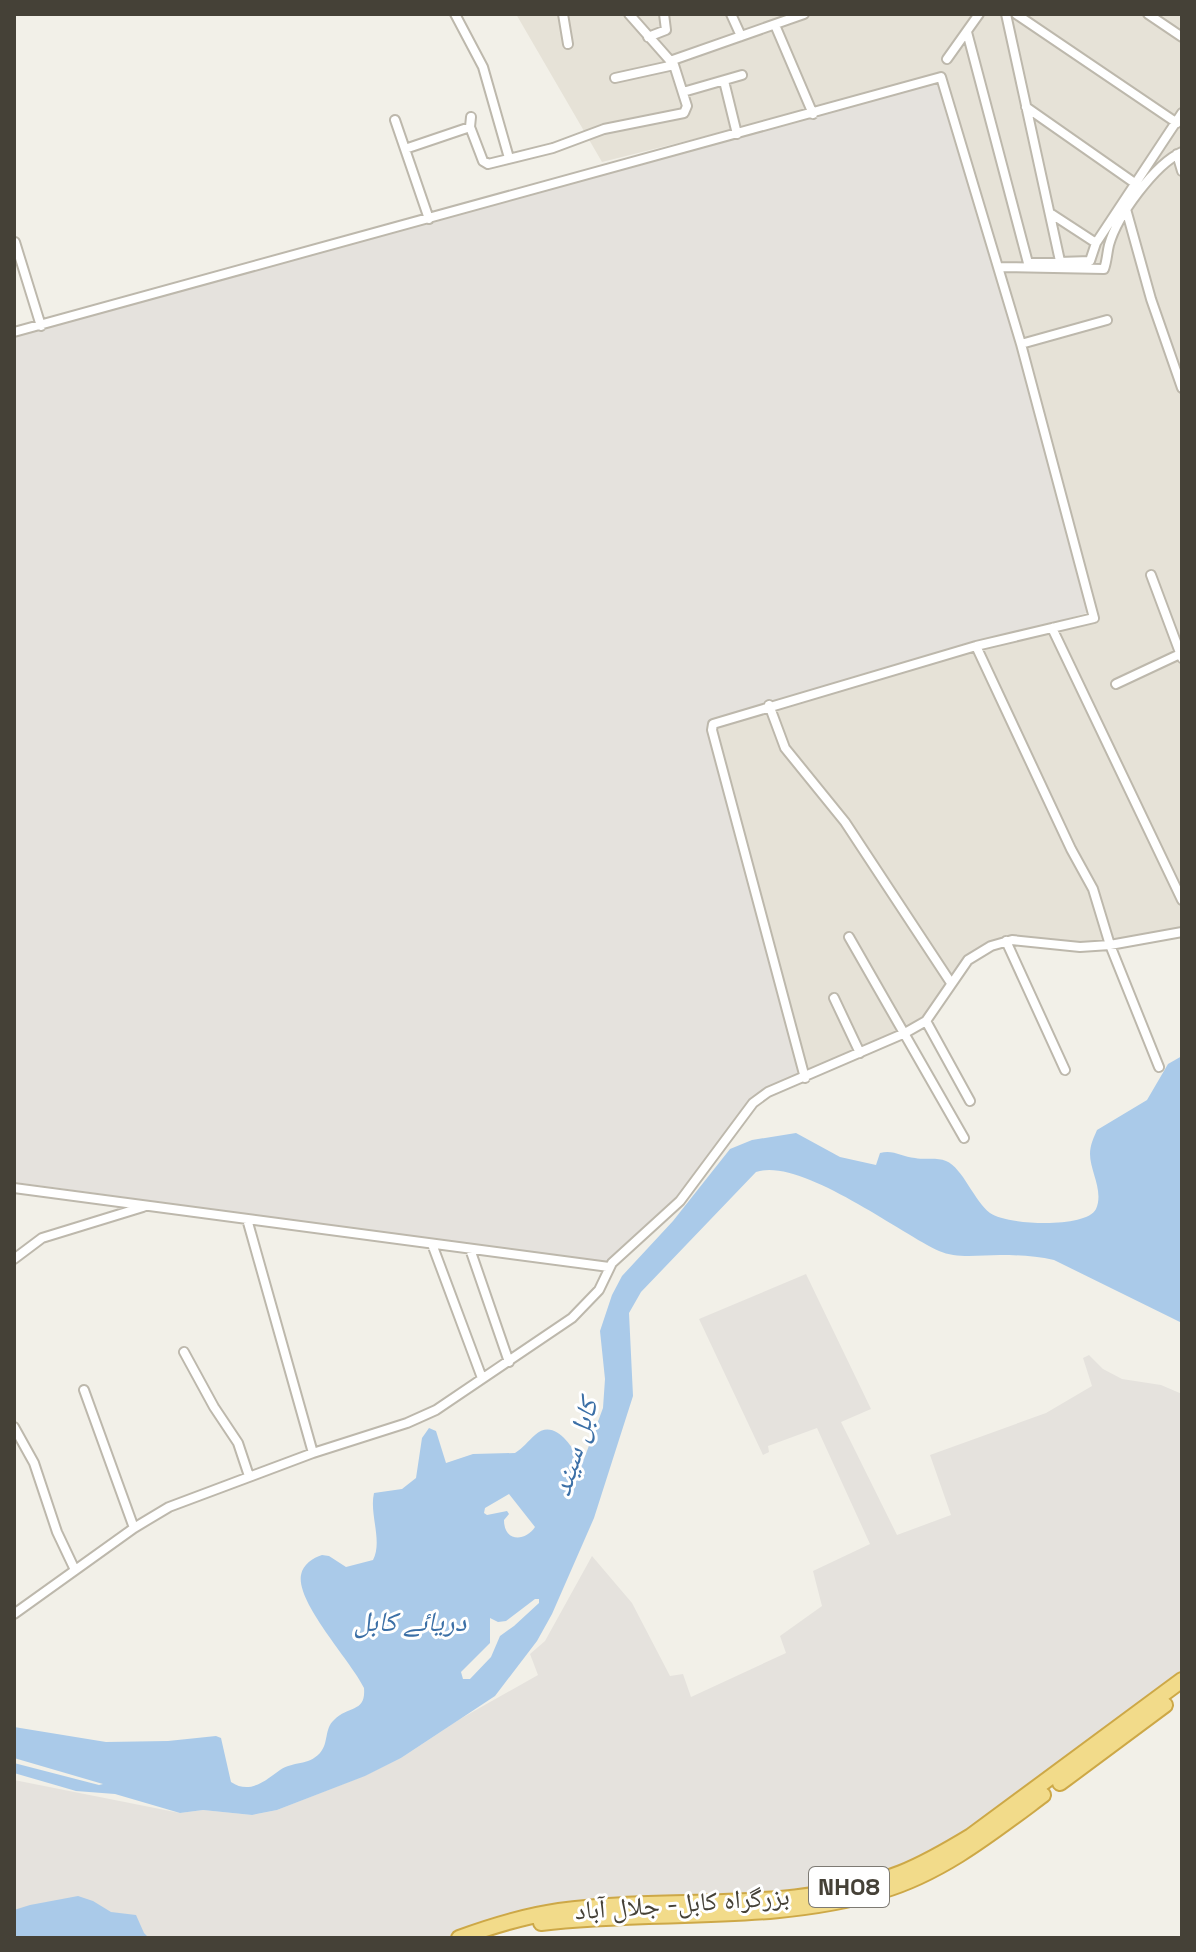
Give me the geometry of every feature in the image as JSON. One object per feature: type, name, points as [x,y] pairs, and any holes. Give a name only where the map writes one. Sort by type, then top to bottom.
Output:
[{"type":"highway","name":"بزرگراه کابل- جلال آباد","points":[[459,1938],[506,1922],[560,1911],[836,1902],[881,1892],[971,1836],[1182,1680]]},
{"type":"highway","name":"بزرگراه کابل- جلال آباد","points":[[902,1878],[942,1866],[978,1843],[1182,1692]]},
{"type":"highway","name":"بزرگراه کابل- جلال آباد","points":[[487,1938],[539,1924],[727,1907]]},
{"type":"street","points":[[455,14],[483,67],[509,158]]},
{"type":"street","points":[[563,14],[568,44]]},
{"type":"street","points":[[471,117],[470,127],[485,163],[553,148],[604,129],[684,113],[687,109],[683,92],[672,63],[629,14]]},
{"type":"street","points":[[648,37],[666,30],[668,25],[664,14]]},
{"type":"street","points":[[731,14],[741,36]]},
{"type":"street","points":[[615,78],[672,63],[804,14]]},
{"type":"street","points":[[947,59],[979,14]]},
{"type":"street","points":[[1006,14],[1060,261]]},
{"type":"street","points":[[1016,14],[1177,123]]},
{"type":"street","points":[[1148,14],[1182,37]]},
{"type":"street","points":[[775,25],[813,114]]},
{"type":"street","points":[[967,32],[1028,263],[1090,261],[1096,243],[1182,113]]},
{"type":"street","points":[[683,92],[742,75]]},
{"type":"street","points":[[14,332],[941,77],[1021,344],[1094,618],[976,646],[769,705],[711,727],[805,1078]]},
{"type":"street","points":[[724,81],[737,134]]},
{"type":"street","points":[[1026,107],[1136,184]]},
{"type":"street","points":[[395,120],[429,219]]},
{"type":"street","points":[[405,149],[470,127]]},
{"type":"street","points":[[999,267],[1104,269],[1109,243],[1126,209],[1167,161],[1180,153],[1182,171]]},
{"type":"street","points":[[1126,209],[1151,299],[1182,388]]},
{"type":"street","points":[[1050,213],[1096,243]]},
{"type":"street","points":[[15,242],[41,326]]},
{"type":"street","points":[[1021,344],[1107,320]]},
{"type":"street","points":[[1116,684],[1181,656],[1151,575]]},
{"type":"street","points":[[1052,628],[1182,900]]},
{"type":"street","points":[[976,646],[1071,849],[1093,889],[1110,945],[1159,1067]]},
{"type":"street","points":[[769,705],[785,748],[845,822],[951,983]]},
{"type":"street","points":[[14,1614],[134,1528],[169,1507],[313,1453],[407,1423],[436,1410],[509,1362],[572,1318],[599,1290],[609,1267],[680,1201],[753,1103],[768,1092],[926,1021],[968,960],[991,946],[1006,941],[1080,947],[1110,945],[1182,932]]},
{"type":"street","points":[[849,937],[964,1138]]},
{"type":"street","points":[[1006,941],[1065,1070]]},
{"type":"street","points":[[834,998],[860,1053]]},
{"type":"street","points":[[926,1021],[970,1101]]},
{"type":"street","points":[[14,1188],[609,1267]]},
{"type":"street","points":[[14,1259],[42,1238],[147,1205]]},
{"type":"street","points":[[247,1219],[313,1453]]},
{"type":"street","points":[[432,1244],[482,1378]]},
{"type":"street","points":[[470,1249],[509,1362]]},
{"type":"street","points":[[184,1352],[238,1443],[249,1476]]},
{"type":"street","points":[[84,1390],[134,1528]]},
{"type":"street","points":[[14,1427],[34,1463],[57,1532],[75,1570]]},
{"type":"shaded area","points":[[516,14],[1182,14],[1182,932],[1110,945],[1012,940],[968,960],[926,1021],[805,1078],[711,727],[976,646],[1091,620],[941,77],[602,162]]},
{"type":"shaded area","points":[[943,73],[1093,611],[713,724],[805,1078],[753,1103],[680,1201],[612,1263],[14,1182],[14,327]]},
{"type":"shaded area","points":[[806,1274],[871,1409],[841,1422],[897,1535],[951,1515],[930,1455],[1046,1413],[1092,1386],[1083,1358],[1089,1355],[1103,1369],[1122,1379],[1161,1385],[1182,1394],[1182,1680],[937,1857],[829,1892],[610,1907],[459,1938],[14,1938],[14,1780],[180,1813],[203,1810],[252,1815],[277,1810],[401,1758],[460,1719],[538,1675],[530,1654],[545,1641],[592,1556],[632,1603],[670,1676],[683,1674],[691,1697],[786,1653],[780,1636],[822,1606],[813,1571],[870,1544],[817,1428],[768,1446],[769,1452],[763,1455],[699,1319]]},
{"type":"water","name":"دریائے کابل","points":[[1182,1056],[1182,1323],[1054,1260],[953,1255],[939,1251],[822,1185],[775,1170],[756,1172],[641,1292],[629,1313],[633,1396],[594,1518],[537,1641],[495,1696],[401,1758],[365,1776],[277,1810],[252,1815],[203,1810],[180,1813],[115,1794],[76,1791],[14,1773],[14,1763],[103,1784],[14,1758],[14,1727],[106,1742],[216,1736],[221,1738],[231,1782],[245,1787],[257,1785],[285,1767],[305,1762],[320,1753],[331,1724],[359,1705],[364,1688],[307,1601],[302,1587],[304,1568],[322,1555],[346,1567],[373,1560],[377,1544],[374,1493],[402,1489],[416,1478],[422,1438],[429,1428],[436,1431],[446,1463],[473,1454],[515,1453],[535,1435],[548,1429],[561,1435],[579,1459],[584,1459],[603,1408],[605,1379],[600,1331],[612,1295],[622,1276],[673,1221],[730,1149],[752,1140],[796,1133],[840,1157],[876,1165],[880,1153],[885,1152],[942,1160],[958,1170],[984,1208],[999,1217],[1045,1223],[1077,1220],[1096,1209],[1098,1202],[1090,1154],[1097,1130],[1147,1100],[1168,1064]],"holes":[[[509,1494],[535,1527],[521,1537],[511,1536],[507,1532],[504,1520],[509,1514],[507,1511],[484,1513],[485,1508]],[[539,1599],[539,1603],[500,1636],[491,1657],[470,1679],[463,1679],[461,1672],[490,1643],[490,1618],[498,1622],[506,1621]]]},
{"type":"water","points":[[78,1896],[111,1912],[136,1915],[149,1938],[14,1938],[14,1910]]},
{"type":"water label","name":"کابل سيند","points":[[574,1447]]}]
